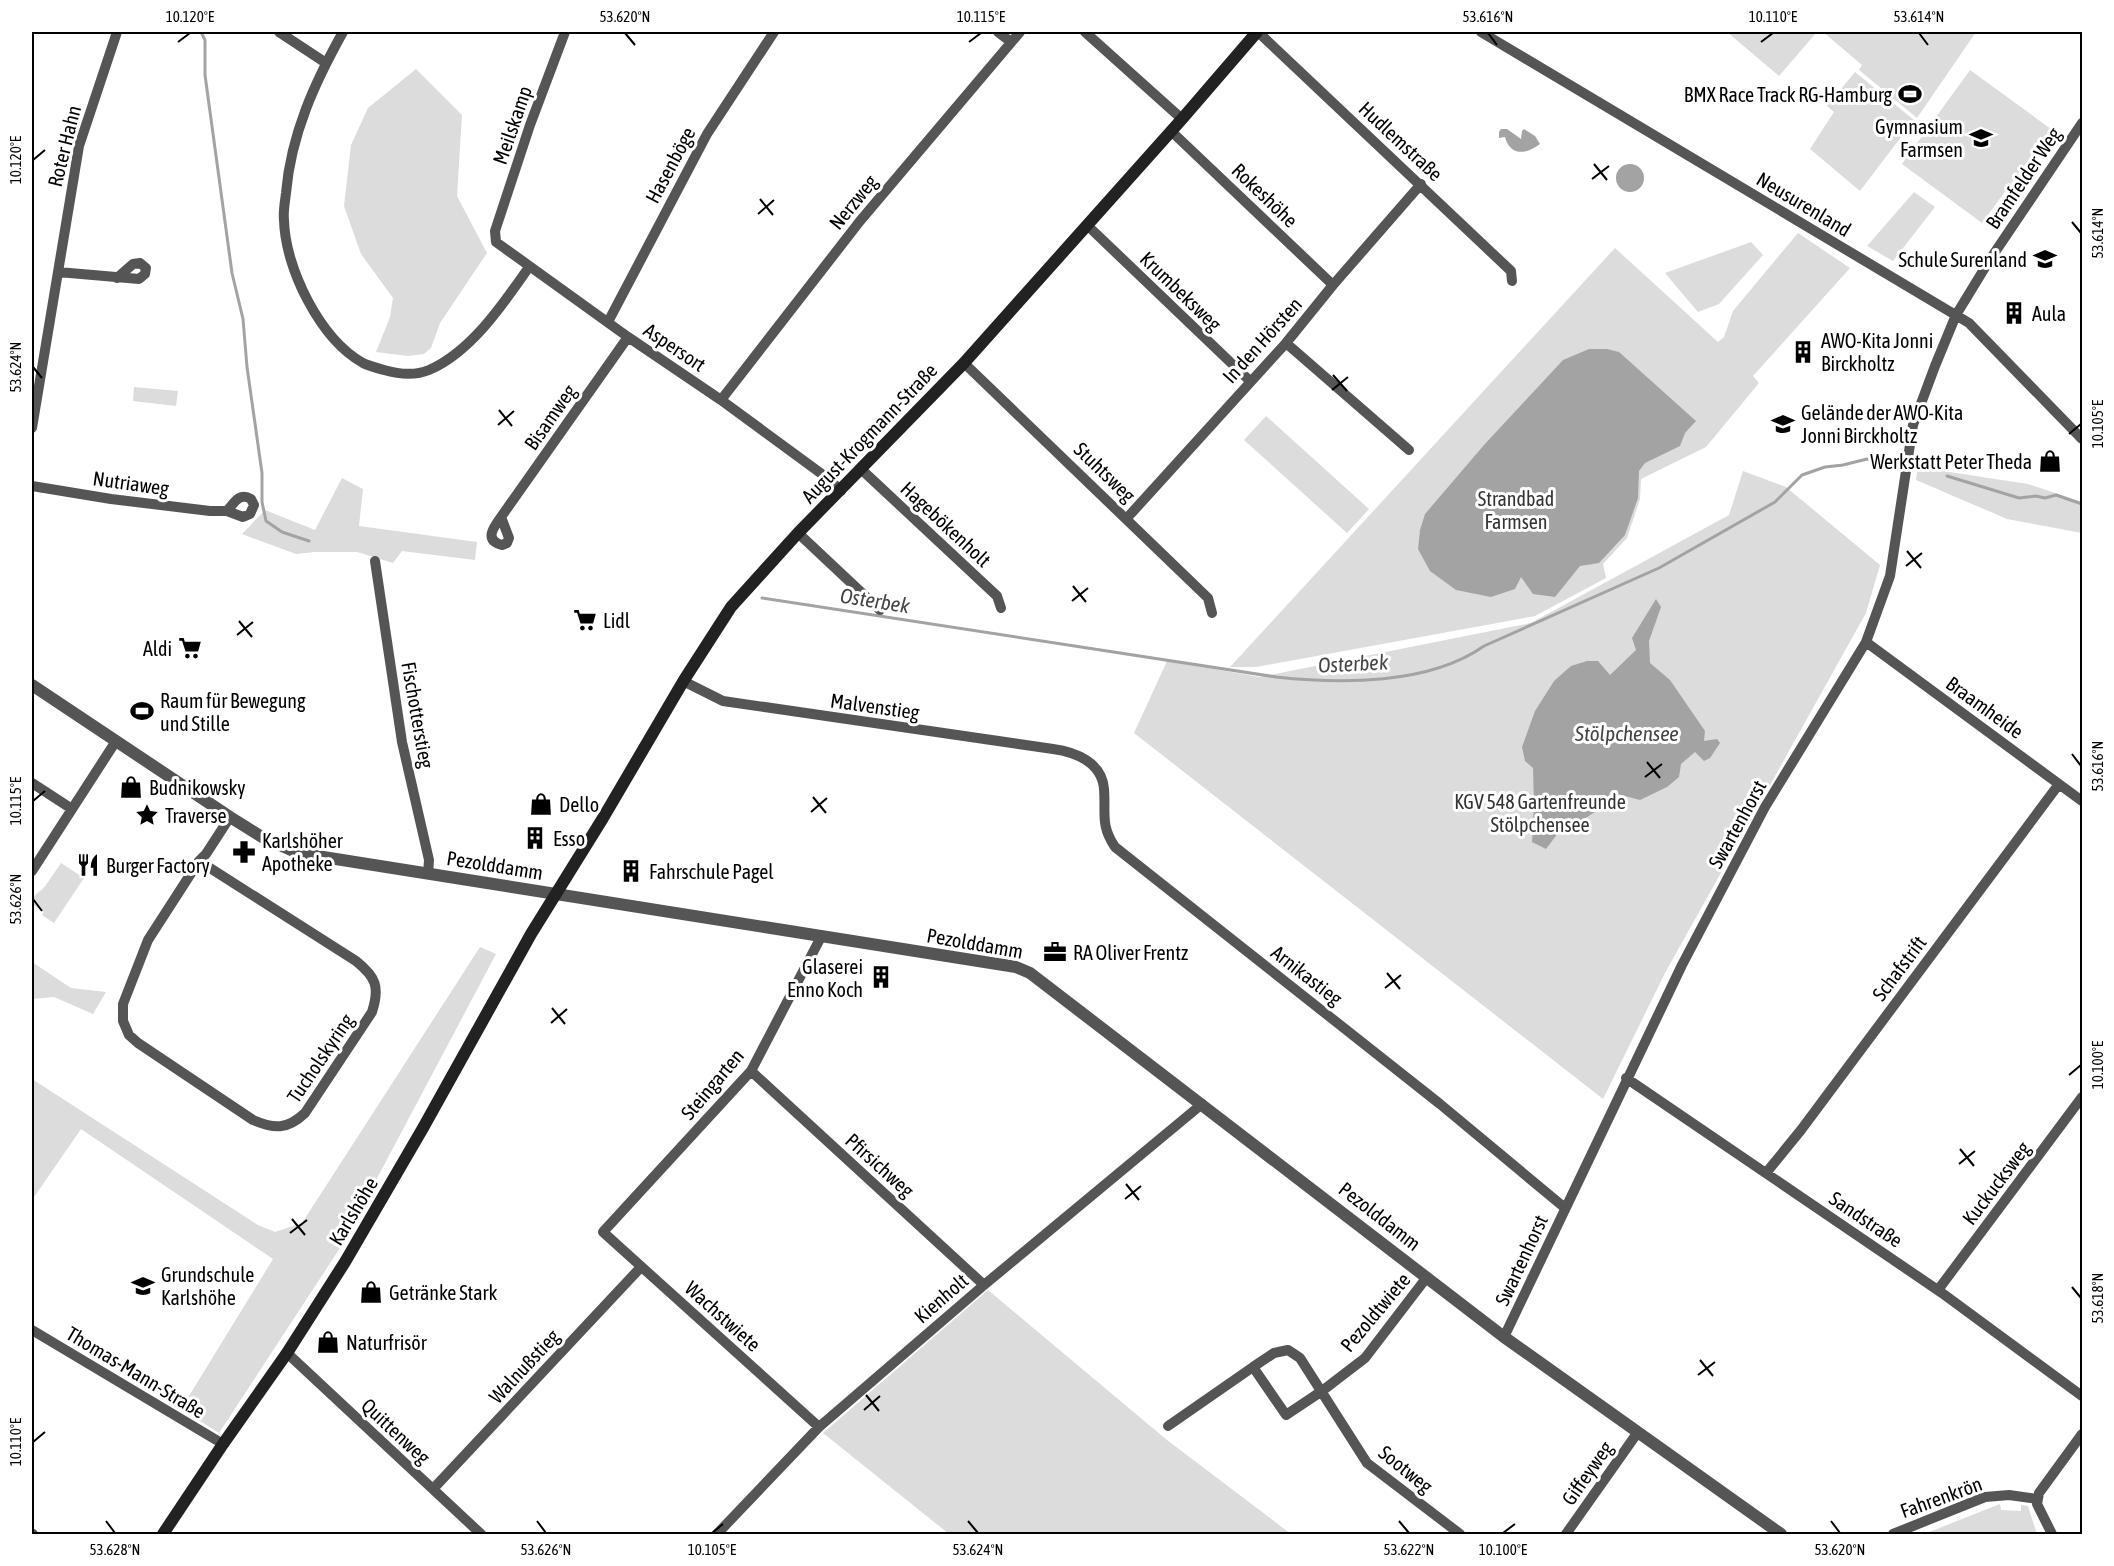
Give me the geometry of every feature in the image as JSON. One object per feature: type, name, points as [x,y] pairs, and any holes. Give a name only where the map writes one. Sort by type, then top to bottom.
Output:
[{"type":"main road","name":"August-Krogmann-Straße","points":[[556,894],[683,681],[731,607],[798,533],[964,363],[1088,226],[1257,32]]},
{"type":"main road","name":"Karlshöhe","points":[[163,1534],[287,1353],[366,1227],[531,934],[556,894]]},
{"type":"street","name":"Roter Hahn","points":[[32,428],[36,382],[58,272],[79,146],[117,32]]},
{"type":"street","points":[[279,32],[326,63]]},
{"type":"street","points":[[343,32],[326,63],[298,127],[288,166],[284,221],[292,267],[312,307],[329,333],[363,363],[393,373],[414,374],[429,370],[453,355],[477,334],[502,305],[529,267]]},
{"type":"street","name":"Meilskamp","points":[[495,231],[533,116],[565,32]]},
{"type":"street","name":"Hasenböge","points":[[608,322],[706,134],[774,32]]},
{"type":"street","points":[[998,32],[1011,42]]},
{"type":"street","name":"Nerzweg","points":[[721,400],[860,221],[1020,32]]},
{"type":"street","points":[[1085,32],[1182,119]]},
{"type":"street","name":"Hudlemstraße","points":[[1257,32],[1511,271],[1512,281]]},
{"type":"street","name":"Neusurenland","points":[[1481,32],[1969,323],[2082,439]]},
{"type":"street","name":"Bramfelder Weg","points":[[1956,315],[1989,261],[2082,123]]},
{"type":"street","name":"Rokeshöhe","points":[[1171,131],[1333,285]]},
{"type":"street","name":"In den Hörsten","points":[[1127,518],[1286,343],[1421,184]]},
{"type":"street","name":"Krumbeksweg","points":[[1088,226],[1250,381]]},
{"type":"street","name":"Aspersort","points":[[495,231],[496,242],[529,267],[721,400],[830,480],[841,491]]},
{"type":"street","points":[[58,272],[117,278]]},
{"type":"street","name":"Swartenhorst","points":[[1504,1337],[1669,990],[1765,807],[1866,642],[1890,576],[1913,426],[1956,315]]},
{"type":"street","name":"Bisamweg","points":[[501,517],[628,337]]},
{"type":"street","points":[[1286,343],[1409,450]]},
{"type":"street","name":"Stuhtsweg","points":[[964,363],[1208,598],[1212,613]]},
{"type":"street","name":"Hagebökenholt","points":[[862,470],[997,596],[1001,608]]},
{"type":"street","name":"Nutriaweg","points":[[32,486],[111,499],[227,511]]},
{"type":"street","points":[[798,533],[880,610]]},
{"type":"street","name":"Fischotterstieg","points":[[375,561],[402,742],[429,860],[428,874]]},
{"type":"street","name":"Braamheide","points":[[1866,642],[2082,801]]},
{"type":"street","name":"Malvenstieg","points":[[683,681],[723,701],[1066,751]]},
{"type":"street","name":"Pezolddamm","points":[[32,685],[230,817],[262,837],[298,853],[1016,967],[1030,973],[1504,1337],[1781,1534]]},
{"type":"street","points":[[32,871],[116,741]]},
{"type":"street","name":"Arnikastieg","points":[[1066,751],[1084,758],[1097,771],[1104,786],[1103,819],[1107,835],[1115,847],[1432,1098],[1565,1208]]},
{"type":"street","points":[[32,783],[72,809]]},
{"type":"street","name":"Schafstrift","points":[[1766,1173],[1801,1130],[2059,784]]},
{"type":"street","name":"Tucholskyring","points":[[199,861],[356,961],[376,982],[376,1000],[372,1012],[305,1113],[296,1122],[282,1127],[268,1126],[253,1120],[165,1062],[129,1035],[123,1021],[123,1004],[148,940],[199,861],[230,817]]},
{"type":"street","name":"Steingarten","points":[[603,1232],[752,1071],[821,937]]},
{"type":"street","name":"Pfirsichweg","points":[[752,1071],[984,1285]]},
{"type":"street","name":"Sandstraße","points":[[1626,1078],[1938,1290],[2082,1396]]},
{"type":"street","name":"Kuckucksweg","points":[[1938,1290],[2082,1097]]},
{"type":"street","name":"Kienholt","points":[[717,1534],[819,1427],[984,1285],[1202,1104]]},
{"type":"street","name":"Wachstwiete","points":[[603,1232],[819,1427]]},
{"type":"street","name":"Walnußstieg","points":[[433,1489],[641,1267]]},
{"type":"street","name":"Pezoldtwiete","points":[[1253,1367],[1286,1415],[1365,1358],[1427,1277]]},
{"type":"street","name":"Thomas-Mann-Straße","points":[[32,1330],[223,1444]]},
{"type":"street","points":[[1168,1426],[1274,1353],[1288,1350],[1300,1359],[1322,1391]]},
{"type":"street","name":"Quittenweg","points":[[287,1353],[481,1534]]},
{"type":"street","name":"Sootweg","points":[[1322,1391],[1367,1463],[1460,1534]]},
{"type":"street","name":"Giffeyweg","points":[[1566,1534],[1638,1432]]},
{"type":"street","points":[[2052,1534],[2037,1504],[2038,1493],[2082,1434]]},
{"type":"street","name":"Fahrenkrön","points":[[1893,1534],[1985,1497],[2009,1495],[2037,1498]]},
{"type":"green space","points":[[1727,32],[1817,32],[1779,76]]},
{"type":"green space","name":"BMX Race Track RG-Hamburg","points":[[1823,32],[1976,32],[1917,118],[1859,70],[1862,65]]},
{"type":"green space","points":[[416,69],[462,115],[457,196],[487,253],[440,323],[431,348],[424,354],[408,356],[376,352],[390,317],[393,298],[361,254],[344,206],[351,145],[368,108]]},
{"type":"green space","points":[[1970,70],[2051,129],[1982,223],[1902,164]]},
{"type":"green space","points":[[1855,72],[1914,120],[1860,191],[1810,149],[1834,112],[1827,106]]},
{"type":"green space","points":[[1914,192],[1935,207],[1893,261],[1867,246]]},
{"type":"green space","name":"Strandbad Farmsen","points":[[1798,233],[1850,268],[1753,376],[1759,383],[1706,447],[1641,479],[1640,499],[1627,538],[1603,564],[1606,578],[1535,616],[1256,667],[1230,667],[1615,248],[1718,342],[1724,337],[1733,311]]},
{"type":"green space","points":[[1751,242],[1763,255],[1719,304],[1698,312],[1665,273]]},
{"type":"green space","points":[[134,387],[178,391],[176,406],[133,401]]},
{"type":"green space","points":[[1266,416],[1369,509],[1347,533],[1244,440]]},
{"type":"green space","points":[[1918,464],[1930,469],[2028,484],[2082,502],[2082,533],[2007,519],[1916,480]]},
{"type":"green space","name":"KGV 548 Gartenfreunde Stölpchensee","points":[[1743,471],[1786,487],[1880,565],[1866,613],[1665,973],[1603,1099],[1134,733],[1167,661],[1260,677],[1531,623],[1729,515]]},
{"type":"green space","points":[[342,478],[363,489],[359,526],[477,542],[475,560],[402,551],[393,563],[357,552],[296,554],[242,534],[265,510],[315,530]]},
{"type":"green space","points":[[61,863],[84,878],[54,923],[32,904],[36,895]]},
{"type":"green space","points":[[480,947],[496,954],[340,1248],[219,1433],[181,1409],[273,1259],[81,1129],[32,1200],[32,1079],[258,1225],[275,1232],[302,1223]]},
{"type":"green space","points":[[32,962],[71,988],[106,992],[93,1014],[54,997],[32,999]]},
{"type":"green space","points":[[988,1290],[1167,1440],[1291,1534],[949,1534],[823,1433]]},
{"type":"green space","points":[[2000,1504],[2001,1510],[2021,1511],[2021,1505],[2028,1506],[2037,1534],[1924,1534]]},
{"type":"water","points":[[1501,129],[1507,129],[1521,139],[1524,129],[1535,136],[1540,144],[1535,148],[1519,152],[1511,148],[1505,137],[1499,138]]},
{"type":"water","points":[[1630,164],[1640,168],[1644,178],[1640,188],[1630,192],[1620,188],[1616,178],[1620,168]]},
{"type":"water","points":[[1589,349],[1619,352],[1696,421],[1685,433],[1680,446],[1645,463],[1639,471],[1638,498],[1625,535],[1599,563],[1580,566],[1555,597],[1533,594],[1521,577],[1515,589],[1491,597],[1456,590],[1430,571],[1418,549],[1425,514],[1484,445],[1563,360]]},
{"type":"water","name":"Stölpchensee","points":[[1656,599],[1661,607],[1649,641],[1650,663],[1670,680],[1705,731],[1704,741],[1717,739],[1720,743],[1710,758],[1704,761],[1695,752],[1681,764],[1679,777],[1667,787],[1640,800],[1610,792],[1607,804],[1578,823],[1561,829],[1546,849],[1532,842],[1533,768],[1525,761],[1522,747],[1535,711],[1554,681],[1571,666],[1587,661],[1598,661],[1610,675],[1636,650],[1632,638]]},
{"type":"waterway","points":[[201,32],[205,40],[205,75],[232,273],[243,319],[247,367],[262,473],[262,502],[266,521],[282,532],[309,541]]},
{"type":"waterway","name":"Osterbek","points":[[762,598],[1276,677],[1328,681],[1383,679],[1411,675],[1462,659],[1484,646],[1659,568],[1775,502],[1802,475],[1825,467],[1867,459],[1898,464]]},
{"type":"waterway","name":"Osterbek","points":[[1947,476],[2019,498],[2036,496],[2045,498],[2056,495],[2082,504]]},
{"type":"place","name":"BMX Race Track RG-Hamburg","points":[[1910,94]]},
{"type":"place","name":"Gymnasium Farmsen","points":[[1981,138]]},
{"type":"place","name":"Schule Surenland","points":[[2045,259]]},
{"type":"place","name":"Aula","points":[[2014,313]]},
{"type":"place","name":"AWO-Kita Jonni Birckholtz","points":[[1803,352]]},
{"type":"place","name":"Gelände der AWO-Kita Jonni Birckholtz","points":[[1783,424]]},
{"type":"place","name":"Werkstatt Peter Theda","points":[[2050,461]]},
{"type":"place","name":"Lidl","points":[[585,620]]},
{"type":"place","name":"Aldi","points":[[190,648]]},
{"type":"place","name":"Raum für Bewegung und Stille","points":[[142,711]]},
{"type":"place","name":"Budnikowsky","points":[[131,787]]},
{"type":"place","name":"Dello","points":[[541,804]]},
{"type":"place","name":"Traverse","points":[[147,815]]},
{"type":"place","name":"Esso","points":[[535,838]]},
{"type":"place","name":"Karlshöher Apotheke","points":[[244,852]]},
{"type":"place","name":"Burger Factory","points":[[88,865]]},
{"type":"place","name":"Fahrschule Pagel","points":[[631,871]]},
{"type":"place","name":"RA Oliver Frentz","points":[[1055,952]]},
{"type":"place","name":"Glaserei Enno Koch","points":[[881,977]]},
{"type":"place","name":"Grundschule Karlshöhe","points":[[143,1286]]},
{"type":"place","name":"Getränke Stark","points":[[371,1292]]},
{"type":"place","name":"Naturfrisör","points":[[328,1342]]}]
